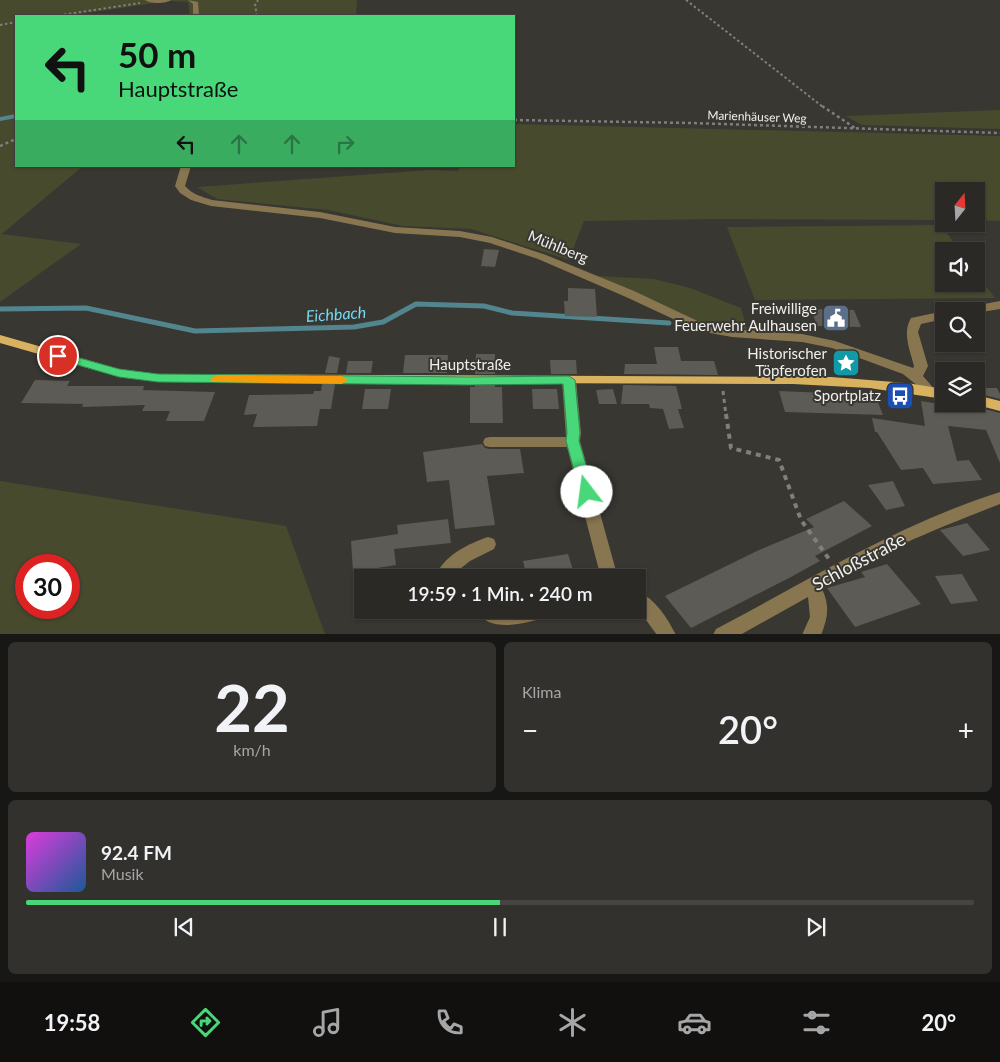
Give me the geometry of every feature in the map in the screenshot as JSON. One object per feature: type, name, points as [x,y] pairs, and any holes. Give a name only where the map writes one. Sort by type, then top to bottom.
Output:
[{"type":"main road","name":"Hauptstraße","points":[[0,339],[119,373],[158,378],[842,382],[935,392]]},
{"type":"main road","points":[[985,402],[1000,406]]},
{"type":"street","points":[[148,1],[168,0]]},
{"type":"street","points":[[191,0],[196,4],[196,15]]},
{"type":"street","name":"Mühlberg","points":[[186,167],[180,186],[194,198],[211,203],[262,210],[320,214],[394,230],[480,236],[551,261],[630,294],[703,328],[732,333],[818,340],[897,366],[916,376],[929,391]]},
{"type":"street","points":[[985,308],[1000,305]]},
{"type":"street","points":[[916,376],[921,366],[912,332],[915,321],[935,317]]},
{"type":"street","points":[[569,380],[574,433],[573,441],[608,569]]},
{"type":"street","points":[[490,442],[563,443],[573,441]]},
{"type":"street","name":"Schloßstraße","points":[[722,634],[812,587],[837,570],[924,526],[1000,498]]},
{"type":"street","points":[[448,569],[449,566],[488,544]]},
{"type":"street","points":[[811,634],[817,625],[820,612],[820,602],[812,587]]},
{"type":"street","points":[[646,606],[667,634]]},
{"type":"path","points":[[257,15],[255,6],[258,0]]},
{"type":"path","points":[[686,0],[832,114],[857,129]]},
{"type":"path","points":[[60,15],[148,1]]},
{"type":"path","points":[[0,25],[15,22]]},
{"type":"path","name":"Marienhäuser Weg","points":[[515,120],[1000,133]]},
{"type":"path","points":[[0,146],[15,139]]},
{"type":"path","points":[[722,381],[731,448],[779,460],[802,520],[837,570]]},
{"type":"green space","points":[[0,0],[357,0],[356,15],[190,15],[188,2],[169,1],[73,15],[15,15],[15,167],[82,167],[2,234],[81,244],[0,302]]},
{"type":"green space","points":[[1000,110],[1000,129],[862,125],[846,116]]},
{"type":"green space","points":[[515,124],[1000,136],[1000,221],[985,220],[985,182],[935,182],[935,220],[719,219],[584,221],[569,260],[471,229],[403,226],[328,210],[217,199],[197,187],[430,170],[458,171],[460,167],[515,167]]},
{"type":"green space","points":[[935,225],[935,232],[946,232],[953,242],[935,242],[935,292],[985,292],[985,285],[995,298],[755,300],[727,227]]},
{"type":"green space","points":[[598,276],[654,279],[690,288],[741,308],[747,329],[700,323]]},
{"type":"green space","points":[[0,481],[286,526],[325,634],[0,634]]},
{"type":"building","points":[[484,249],[499,250],[495,267],[481,266]]},
{"type":"building","points":[[568,288],[595,289],[597,317],[565,316],[564,301],[568,301]]},
{"type":"building","name":"Freiwillige Feuerwehr Aulhausen","points":[[811,309],[854,310],[861,327],[817,326]]},
{"type":"building","points":[[654,347],[678,347],[681,361],[714,361],[718,375],[624,374],[625,364],[657,364]]},
{"type":"building","points":[[476,354],[495,354],[495,374],[475,374]]},
{"type":"building","points":[[405,355],[448,355],[447,373],[403,373]]},
{"type":"building","points":[[329,356],[340,358],[337,373],[325,373]]},
{"type":"building","points":[[550,360],[576,360],[577,374],[551,374]]},
{"type":"building","points":[[348,361],[373,361],[371,373],[346,373]]},
{"type":"building","points":[[35,380],[70,381],[67,386],[144,386],[143,390],[215,392],[204,421],[166,421],[170,411],[142,411],[145,405],[82,407],[83,404],[21,403]]},
{"type":"building","points":[[322,384],[335,384],[331,409],[320,409],[317,426],[253,427],[257,414],[244,415],[249,395],[313,394],[314,391],[321,391]]},
{"type":"building","points":[[475,385],[502,387],[503,423],[470,423],[470,387],[475,387]]},
{"type":"building","points":[[623,385],[676,386],[682,409],[678,409],[684,428],[669,429],[663,409],[650,408],[649,404],[621,404]]},
{"type":"building","points":[[985,388],[997,388],[1000,399],[985,395]]},
{"type":"building","points":[[365,389],[391,389],[388,409],[362,409]]},
{"type":"building","points":[[532,389],[557,389],[559,409],[533,409]]},
{"type":"building","points":[[613,389],[617,404],[599,404],[596,390]]},
{"type":"building","points":[[779,391],[875,395],[883,415],[785,412]]},
{"type":"building","points":[[921,401],[935,403],[935,412],[985,412],[985,409],[1000,413],[1000,463],[986,430],[948,426],[957,461],[969,460],[982,480],[933,484],[923,468],[901,470],[877,432],[875,432],[872,418],[925,426]]},
{"type":"building","points":[[482,444],[485,448],[490,449],[520,449],[524,473],[487,476],[495,525],[455,529],[449,480],[427,482],[423,452]]},
{"type":"building","points":[[893,481],[905,506],[886,510],[868,485]]},
{"type":"building","points":[[844,501],[872,526],[815,556],[820,561],[789,578],[691,628],[665,596],[759,550],[814,527],[806,519]]},
{"type":"building","points":[[448,519],[451,543],[394,549],[396,565],[371,569],[354,569],[353,572],[351,541],[398,534],[397,525]]},
{"type":"building","points":[[967,523],[990,550],[963,556],[940,530]]},
{"type":"building","points":[[568,554],[573,569],[525,569],[523,561]]},
{"type":"building","points":[[887,564],[921,604],[855,627],[827,588],[865,577],[861,572]]},
{"type":"building","points":[[962,574],[978,601],[951,604],[935,576]]},
{"type":"waterway","points":[[0,119],[15,116]]},
{"type":"waterway","name":"Eichbach","points":[[0,309],[86,308],[195,331],[354,327],[383,322],[416,304],[484,306],[512,313],[669,323]]},
{"type":"slow traffic","points":[[217,379],[342,380]]},
{"type":"place","name":"Freiwillige Feuerwehr Aulhausen","points":[[836,318]]},
{"type":"place","name":"Historischer Töpferofen","points":[[846,363]]},
{"type":"place","name":"Sportplatz","points":[[900,396]]},
{"type":"route","points":[[58,356],[119,373],[158,378],[569,380],[574,433],[573,441],[587,492]]}]
